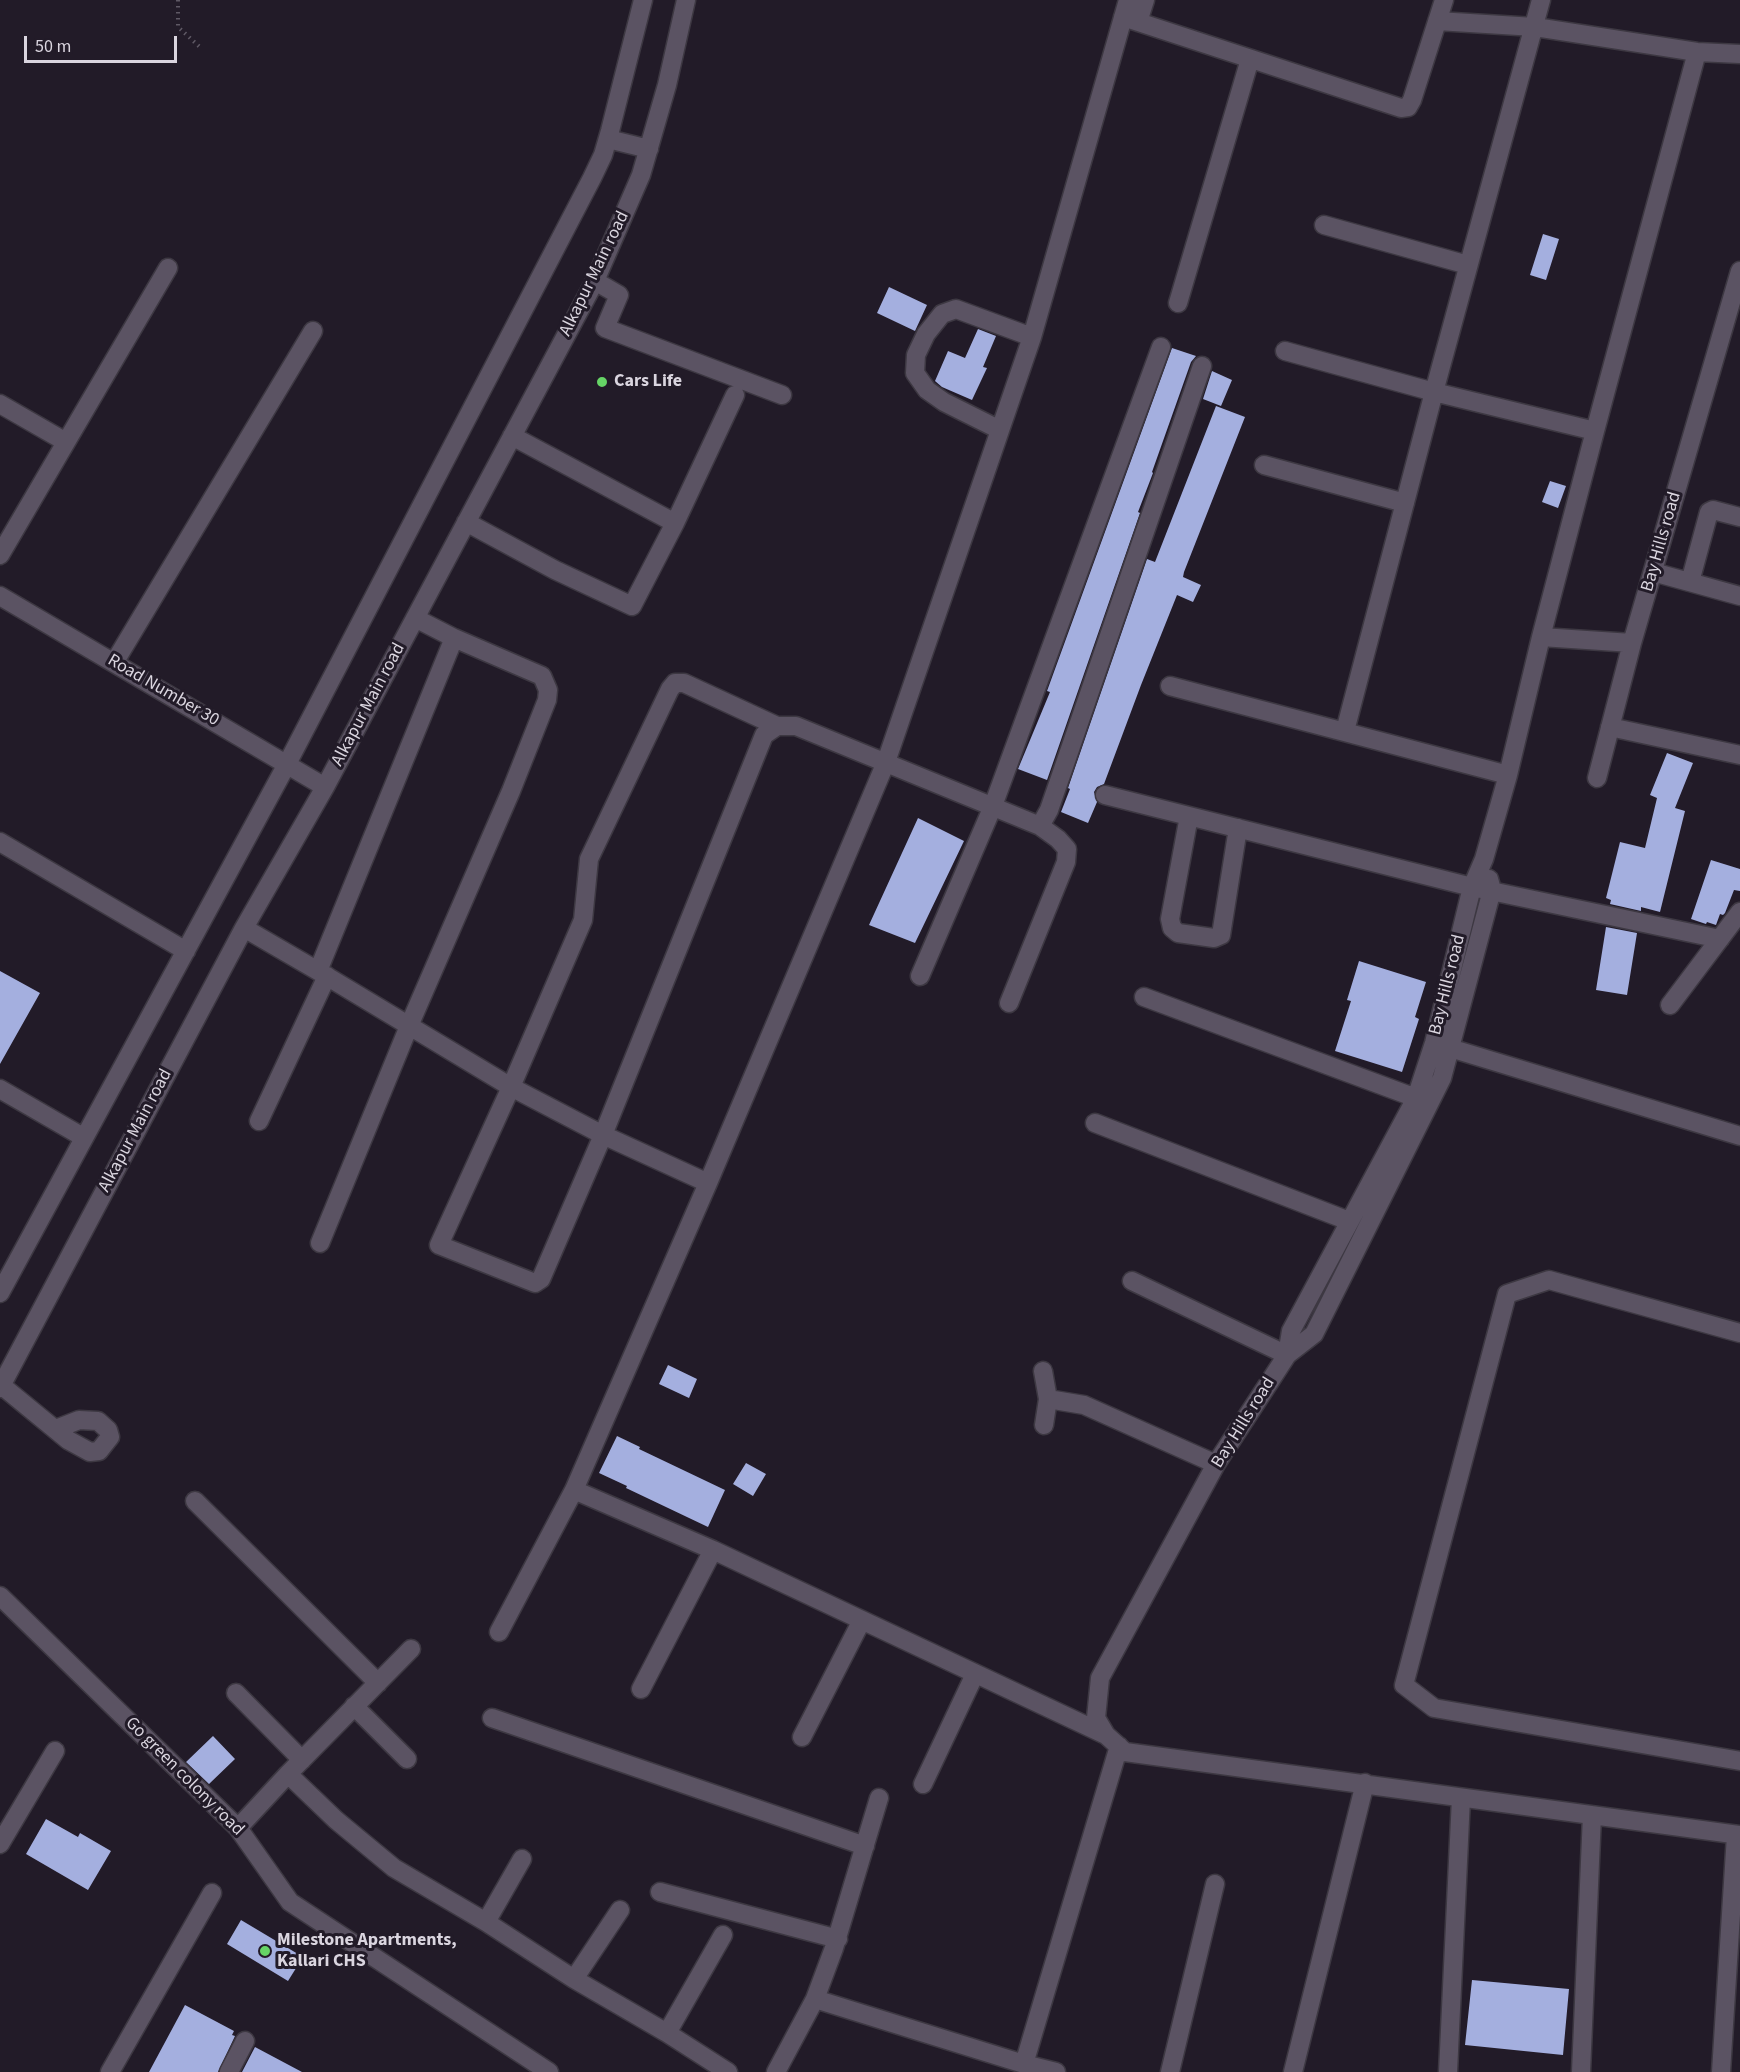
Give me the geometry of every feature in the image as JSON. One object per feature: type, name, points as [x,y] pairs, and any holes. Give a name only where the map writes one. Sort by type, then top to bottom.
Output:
[{"type":"street","points":[[0,1293],[287,765],[592,178],[608,139],[643,0]]},
{"type":"street","name":"Alkapur Main road","points":[[1,1387],[244,928],[325,787],[595,280],[641,175],[667,85],[686,0]]},
{"type":"street","points":[[499,1632],[574,1490],[708,1184],[886,762],[1032,337],[1129,13],[1145,0]]},
{"type":"street","points":[[1129,13],[1250,59],[1401,108],[1408,107],[1412,100],[1444,0]]},
{"type":"street","points":[[1345,731],[1468,264],[1541,0]]},
{"type":"street","points":[[1437,21],[1535,27],[1697,52],[1740,54]]},
{"type":"street","name":"Bay Hills road","points":[[1112,1741],[1096,1718],[1100,1678],[1216,1464],[1287,1355],[1291,1330],[1442,1046],[1472,887],[1484,859],[1508,775],[1541,637],[1697,52]]},
{"type":"street","points":[[1178,303],[1250,59]]},
{"type":"street","points":[[608,139],[649,149]]},
{"type":"street","points":[[1324,225],[1468,264]]},
{"type":"street","points":[[0,555],[168,268]]},
{"type":"street","name":"Bay Hills road","points":[[1597,778],[1632,643],[1740,271]]},
{"type":"street","points":[[595,280],[619,295],[605,328],[782,395]]},
{"type":"street","points":[[1000,430],[944,402],[927,390],[915,373],[916,355],[926,334],[942,314],[956,309],[1032,337]]},
{"type":"street","points":[[114,663],[313,331]]},
{"type":"street","points":[[920,976],[993,806],[1161,347]]},
{"type":"street","points":[[1285,351],[1434,392],[1595,431]]},
{"type":"street","points":[[1040,826],[1049,810],[1202,366]]},
{"type":"street","points":[[466,522],[555,570],[632,606],[675,523],[735,395]]},
{"type":"street","points":[[0,405],[66,442]]},
{"type":"street","points":[[512,436],[675,523]]},
{"type":"street","points":[[1264,465],[1406,503]]},
{"type":"street","points":[[1690,582],[1709,512],[1713,510],[1740,517]]},
{"type":"street","points":[[1653,572],[1740,596]]},
{"type":"street","name":"Road Number 30","points":[[0,596],[325,787]]},
{"type":"street","points":[[320,1243],[409,1026],[511,791],[547,700],[548,690],[542,676],[454,638],[415,618]]},
{"type":"street","points":[[1541,637],[1632,643]]},
{"type":"street","points":[[260,1121],[323,974],[454,638]]},
{"type":"street","points":[[777,726],[764,735],[603,1135],[541,1279],[535,1282],[439,1245],[511,1087],[583,920],[590,859],[675,683],[684,683],[777,726],[796,726],[886,762],[1040,826],[1058,839],[1067,849],[1066,862],[1009,1003]]},
{"type":"street","points":[[1170,686],[1508,775]]},
{"type":"street","points":[[1610,727],[1740,755]]},
{"type":"street","points":[[1105,795],[1472,887],[1720,939]]},
{"type":"street","points":[[1190,816],[1170,919],[1172,928],[1178,933],[1214,938],[1221,935],[1238,828]]},
{"type":"street","points":[[0,842],[186,951]]},
{"type":"street","points":[[1132,1281],[1287,1355],[1314,1334],[1442,1078],[1442,1046],[1492,890],[1484,859]]},
{"type":"street","points":[[1670,1005],[1740,912]]},
{"type":"street","points":[[244,928],[511,1087],[603,1135],[708,1184]]},
{"type":"street","points":[[1144,997],[1416,1098]]},
{"type":"street","points":[[1442,1046],[1740,1136]]},
{"type":"street","points":[[0,1089],[83,1137]]},
{"type":"street","points":[[1095,1123],[1349,1221]]},
{"type":"street","points":[[1740,1333],[1549,1280],[1507,1294],[1404,1685],[1434,1708],[1740,1761]]},
{"type":"street","points":[[1043,1371],[1048,1399],[1044,1425]]},
{"type":"street","points":[[1,1387],[56,1430]]},
{"type":"street","points":[[1048,1399],[1084,1405],[1216,1464]]},
{"type":"street","points":[[574,1490],[713,1550],[862,1620],[1112,1741],[1125,1752],[1738,1835],[1720,2072]]},
{"type":"street","points":[[195,1501],[378,1683]]},
{"type":"street","points":[[641,1689],[713,1550]]},
{"type":"street","name":"Go green colony road","points":[[0,1596],[238,1828],[290,1902],[549,2072]]},
{"type":"street","points":[[802,1737],[862,1620]]},
{"type":"street","points":[[238,1828],[411,1649]]},
{"type":"street","points":[[922,1784],[975,1674]]},
{"type":"street","points":[[236,1693],[302,1760]]},
{"type":"street","points":[[354,1706],[406,1760]]},
{"type":"street","points":[[492,1719],[865,1846]]},
{"type":"street","points":[[1024,2064],[1112,1741]]},
{"type":"street","points":[[0,1844],[55,1751]]},
{"type":"street","points":[[288,1774],[336,1820],[394,1868],[486,1922],[574,1979],[667,2033],[728,2072]]},
{"type":"street","points":[[1293,2072],[1365,1783]]},
{"type":"street","points":[[776,2072],[815,1999],[838,1939],[879,1798]]},
{"type":"street","points":[[1448,2072],[1461,1798]]},
{"type":"street","points":[[1581,2072],[1592,1815]]},
{"type":"street","points":[[486,1922],[522,1859]]},
{"type":"street","points":[[1170,2072],[1215,1884]]},
{"type":"street","points":[[660,1892],[838,1939]]},
{"type":"street","points":[[117,2070],[212,1893]]},
{"type":"street","points":[[574,1979],[620,1910]]},
{"type":"street","points":[[667,2033],[723,1935]]},
{"type":"street","points":[[815,1999],[1056,2072]]},
{"type":"street","points":[[230,2072],[245,2041]]},
{"type":"path","points":[[178,0],[178,27],[202,49]]},
{"type":"building","points":[[1543,234],[1559,239],[1546,280],[1530,275]]},
{"type":"building","points":[[889,287],[927,305],[915,331],[877,313]]},
{"type":"building","points":[[978,329],[996,336],[983,367],[987,368],[972,400],[942,387],[935,381],[948,351],[965,358]]},
{"type":"building","points":[[1172,348],[1196,356],[1191,362],[1152,472],[1138,512],[1140,513],[1047,780],[1018,769],[1050,692],[1047,691]]},
{"type":"building","points":[[1212,371],[1232,380],[1221,406],[1203,399]]},
{"type":"building","points":[[1216,406],[1245,417],[1184,572],[1183,577],[1201,585],[1193,602],[1177,595],[1104,784],[1097,787],[1094,792],[1097,802],[1088,823],[1061,812],[1070,789],[1068,788],[1147,559],[1155,562]]},
{"type":"building","points":[[1550,481],[1566,486],[1558,508],[1542,502]]},
{"type":"building","points":[[1667,753],[1693,763],[1675,808],[1685,811],[1660,912],[1641,907],[1641,911],[1610,904],[1611,900],[1606,898],[1620,842],[1645,848],[1657,798],[1650,795]]},
{"type":"building","points":[[918,818],[964,841],[915,943],[869,925]]},
{"type":"building","points":[[1711,860],[1740,869],[1740,891],[1734,890],[1725,913],[1720,914],[1716,925],[1691,919]]},
{"type":"building","points":[[1606,927],[1637,933],[1627,995],[1596,990]]},
{"type":"building","points":[[1359,961],[1426,982],[1415,1017],[1419,1019],[1402,1072],[1335,1051],[1351,1001],[1347,1000]]},
{"type":"building","points":[[0,971],[40,993],[0,1064]]},
{"type":"building","points":[[668,1365],[697,1379],[689,1398],[659,1384]]},
{"type":"building","points":[[617,1436],[725,1490],[708,1527],[599,1473]]},
{"type":"building","points":[[746,1463],[766,1474],[753,1496],[733,1484]]},
{"type":"building","points":[[213,1736],[235,1759],[209,1784],[186,1762]]},
{"type":"building","points":[[46,1819],[78,1837],[80,1833],[111,1851],[88,1890],[26,1854]]},
{"type":"building","name":"Milestone Apartments, Kallari CHS","points":[[241,1920],[303,1957],[288,1981],[227,1944]]},
{"type":"building","points":[[1472,1980],[1569,1989],[1563,2055],[1465,2045]]},
{"type":"building","points":[[185,2005],[234,2031],[232,2035],[235,2036],[218,2072],[149,2072]]},
{"type":"building","points":[[255,2047],[302,2072],[242,2072]]},
{"type":"place","name":"Cars Life","points":[[602,382]]},
{"type":"place","name":"Milestone Apartments, Kallari CHS","points":[[265,1951]]}]
